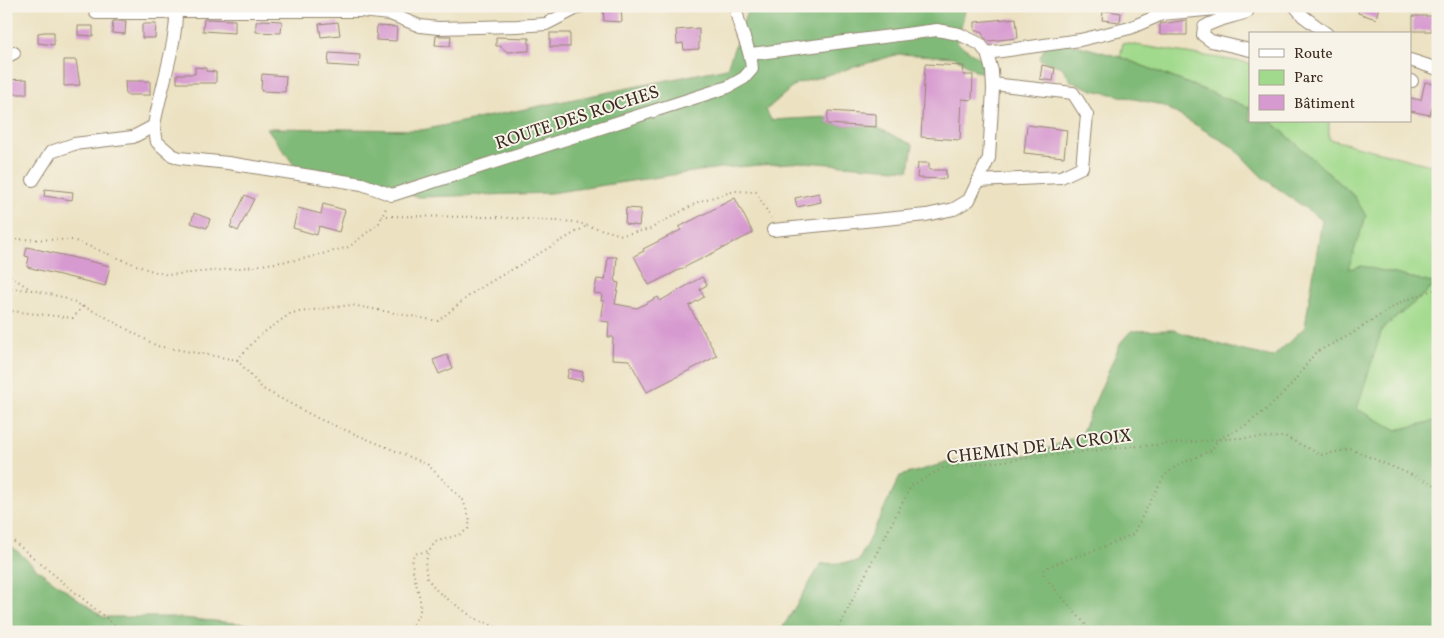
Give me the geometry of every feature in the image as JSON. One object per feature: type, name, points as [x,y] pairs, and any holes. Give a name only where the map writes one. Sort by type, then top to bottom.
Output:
[{"type":"street","points":[[96,13],[163,13],[176,9],[361,11],[390,14],[420,26],[438,28],[546,24],[581,6]]},
{"type":"street","points":[[736,6],[737,19],[751,54],[937,30],[959,34],[980,44],[987,53],[993,84],[988,158],[969,200],[954,209],[926,215],[773,230]]},
{"type":"street","points":[[987,53],[1080,40],[1130,28],[1162,14],[1249,6],[1247,12],[1211,22],[1204,27],[1202,35],[1210,41],[1249,50]]},
{"type":"street","points":[[1295,6],[1303,16],[1324,32]]},
{"type":"street","points":[[176,9],[176,30],[154,126],[157,142],[172,155],[180,158],[228,162],[362,184],[392,195]]},
{"type":"street","name":"ROUTE DES ROCHES","points":[[392,195],[728,87],[744,78],[752,69],[751,54]]},
{"type":"street","points":[[1412,61],[1438,69]]},
{"type":"street","points":[[978,181],[1061,177],[1082,167],[1087,115],[1073,93],[993,84]]},
{"type":"street","points":[[33,180],[51,152],[74,144],[133,137],[154,126]]},
{"type":"path","points":[[382,216],[493,217],[588,224],[622,235],[650,229],[700,201],[735,191],[756,192],[770,213],[773,230]]},
{"type":"path","points":[[6,239],[73,240],[149,270],[168,275],[233,269],[303,259],[349,247],[379,223],[392,195]]},
{"type":"path","points":[[237,360],[259,336],[291,313],[351,305],[438,321],[475,291],[588,224]]},
{"type":"path","points":[[6,273],[32,290]]},
{"type":"path","points":[[6,288],[32,290],[83,306],[157,346],[237,360],[263,389],[319,419],[427,464],[464,500],[470,520],[468,529],[461,534],[435,542],[429,551],[425,564],[426,578],[438,592],[474,618],[501,629],[533,632]]},
{"type":"path","name":"CHEMIN DE LA CROIX","points":[[1217,440],[1243,426],[1267,409],[1292,384],[1316,352],[1348,336],[1400,303],[1438,288]]},
{"type":"path","points":[[6,318],[11,311],[73,318],[83,306]]},
{"type":"path","name":"CHEMIN DE LA CROIX","points":[[836,632],[911,486],[943,468],[1115,448],[1286,437],[1321,455],[1350,449],[1438,486]]},
{"type":"path","points":[[1092,632],[1044,576],[1043,571],[1049,566],[1101,548],[1133,534],[1164,476],[1176,466],[1212,450],[1217,440]]},
{"type":"path","points":[[6,535],[123,632]]},
{"type":"path","points":[[406,632],[419,614],[420,599],[411,563],[414,554],[429,551]]},
{"type":"path","points":[[1427,632],[1438,626]]},
{"type":"path","points":[[1310,632],[1353,628],[1366,632]]},
{"type":"green space","points":[[784,6],[968,6],[957,43],[983,60],[986,73],[975,71],[955,57],[899,54],[796,84],[766,110],[771,120],[828,117],[827,124],[876,127],[913,145],[909,170],[803,162],[720,168],[550,193],[419,197],[297,169],[267,128],[422,130],[727,68],[748,9]]},
{"type":"green space","points":[[1050,38],[1120,57],[1249,108],[1249,122],[1272,122],[1354,196],[1366,216],[1348,269],[1362,266],[1437,284],[1382,329],[1357,409],[1397,430],[1438,420],[1438,632],[780,632],[821,564],[858,562],[900,476],[949,462],[1036,454],[1081,434],[1121,342],[1131,331],[1173,330],[1235,349],[1273,357],[1305,327],[1322,220],[1262,177],[1233,147],[1162,105],[1093,90],[1071,81],[1062,67],[1039,59]]},
{"type":"green space","points":[[1123,43],[1249,63],[1249,108],[1120,57]]},
{"type":"green space","points":[[1272,122],[1329,122],[1329,139],[1430,165],[1438,152],[1438,420],[1397,430],[1356,409],[1382,329],[1436,284],[1348,270],[1354,196]]},
{"type":"green space","points":[[6,541],[38,570],[103,617],[170,617],[335,632],[6,632]]},
{"type":"building","points":[[1360,6],[1379,6],[1376,19],[1358,13]]},
{"type":"building","points":[[621,7],[622,22],[604,21],[603,9]]},
{"type":"building","points":[[1103,12],[1121,13],[1120,22],[1102,20]]},
{"type":"building","points":[[1413,16],[1432,16],[1432,31],[1413,31]]},
{"type":"building","points":[[1016,18],[1018,38],[988,41],[983,36],[982,31],[975,31],[975,22]]},
{"type":"building","points":[[204,19],[235,20],[235,33],[203,31]]},
{"type":"building","points":[[263,20],[282,21],[281,33],[256,32],[256,22]]},
{"type":"building","points":[[1187,20],[1187,35],[1160,35],[1160,24]]},
{"type":"building","points":[[113,21],[126,21],[125,34],[112,33]]},
{"type":"building","points":[[338,22],[340,35],[321,37],[319,24]]},
{"type":"building","points":[[142,24],[156,24],[155,38],[142,38]]},
{"type":"building","points":[[78,26],[93,26],[93,36],[78,35]]},
{"type":"building","points":[[377,26],[397,27],[396,41],[376,40]]},
{"type":"building","points":[[699,28],[699,49],[684,50],[683,43],[677,44],[676,30]]},
{"type":"building","points":[[54,32],[54,45],[38,43],[38,33]]},
{"type":"building","points":[[550,33],[570,33],[570,47],[550,47]]},
{"type":"building","points":[[436,36],[451,36],[450,46],[435,45]]},
{"type":"building","points":[[496,37],[529,38],[529,51],[507,52],[500,46],[496,46]]},
{"type":"building","points":[[329,53],[360,55],[359,67],[328,65]]},
{"type":"building","points":[[64,60],[76,60],[80,85],[64,86]]},
{"type":"building","points":[[925,64],[964,66],[963,75],[973,75],[972,100],[962,99],[960,140],[921,137]]},
{"type":"building","points":[[1042,65],[1055,68],[1053,81],[1040,79]]},
{"type":"building","points":[[195,67],[206,68],[206,71],[216,72],[216,83],[177,83],[177,74],[195,74]]},
{"type":"building","points":[[262,74],[286,76],[285,92],[261,91]]},
{"type":"building","points":[[27,79],[27,94],[6,94],[6,80]]},
{"type":"building","points":[[125,81],[150,81],[150,95],[126,95]]},
{"type":"building","points":[[1425,82],[1438,85],[1430,115],[1412,111],[1412,98],[1421,100]]},
{"type":"building","points":[[828,111],[876,114],[876,127],[827,124]]},
{"type":"building","points":[[1027,125],[1067,130],[1064,157],[1024,153]]},
{"type":"building","points":[[918,163],[929,163],[929,170],[946,170],[946,179],[917,178]]},
{"type":"building","points":[[45,189],[73,192],[72,200],[44,196]]},
{"type":"building","points":[[819,193],[821,202],[797,207],[795,198]]},
{"type":"building","points":[[245,195],[254,199],[238,231],[230,227]]},
{"type":"building","points":[[735,198],[753,233],[649,285],[634,256],[644,251],[643,249],[681,230],[679,227]]},
{"type":"building","points":[[323,204],[345,210],[339,232],[319,226],[317,235],[293,228],[298,208],[321,214]]},
{"type":"building","points":[[626,208],[641,209],[639,226],[625,224]]},
{"type":"building","points":[[194,213],[210,219],[207,228],[191,223]]},
{"type":"building","points":[[27,247],[110,266],[105,286],[27,267],[29,257],[25,256]]},
{"type":"building","points":[[608,257],[617,257],[615,282],[619,283],[615,304],[637,308],[658,297],[660,301],[702,277],[707,285],[700,289],[704,297],[689,306],[717,356],[647,392],[629,360],[612,359],[613,337],[608,337],[609,322],[601,321],[604,301],[601,301],[602,294],[594,293],[597,279],[605,280]]},
{"type":"building","points":[[447,355],[453,368],[439,374],[433,360]]},
{"type":"building","points":[[569,369],[583,372],[582,381],[567,378]]}]
